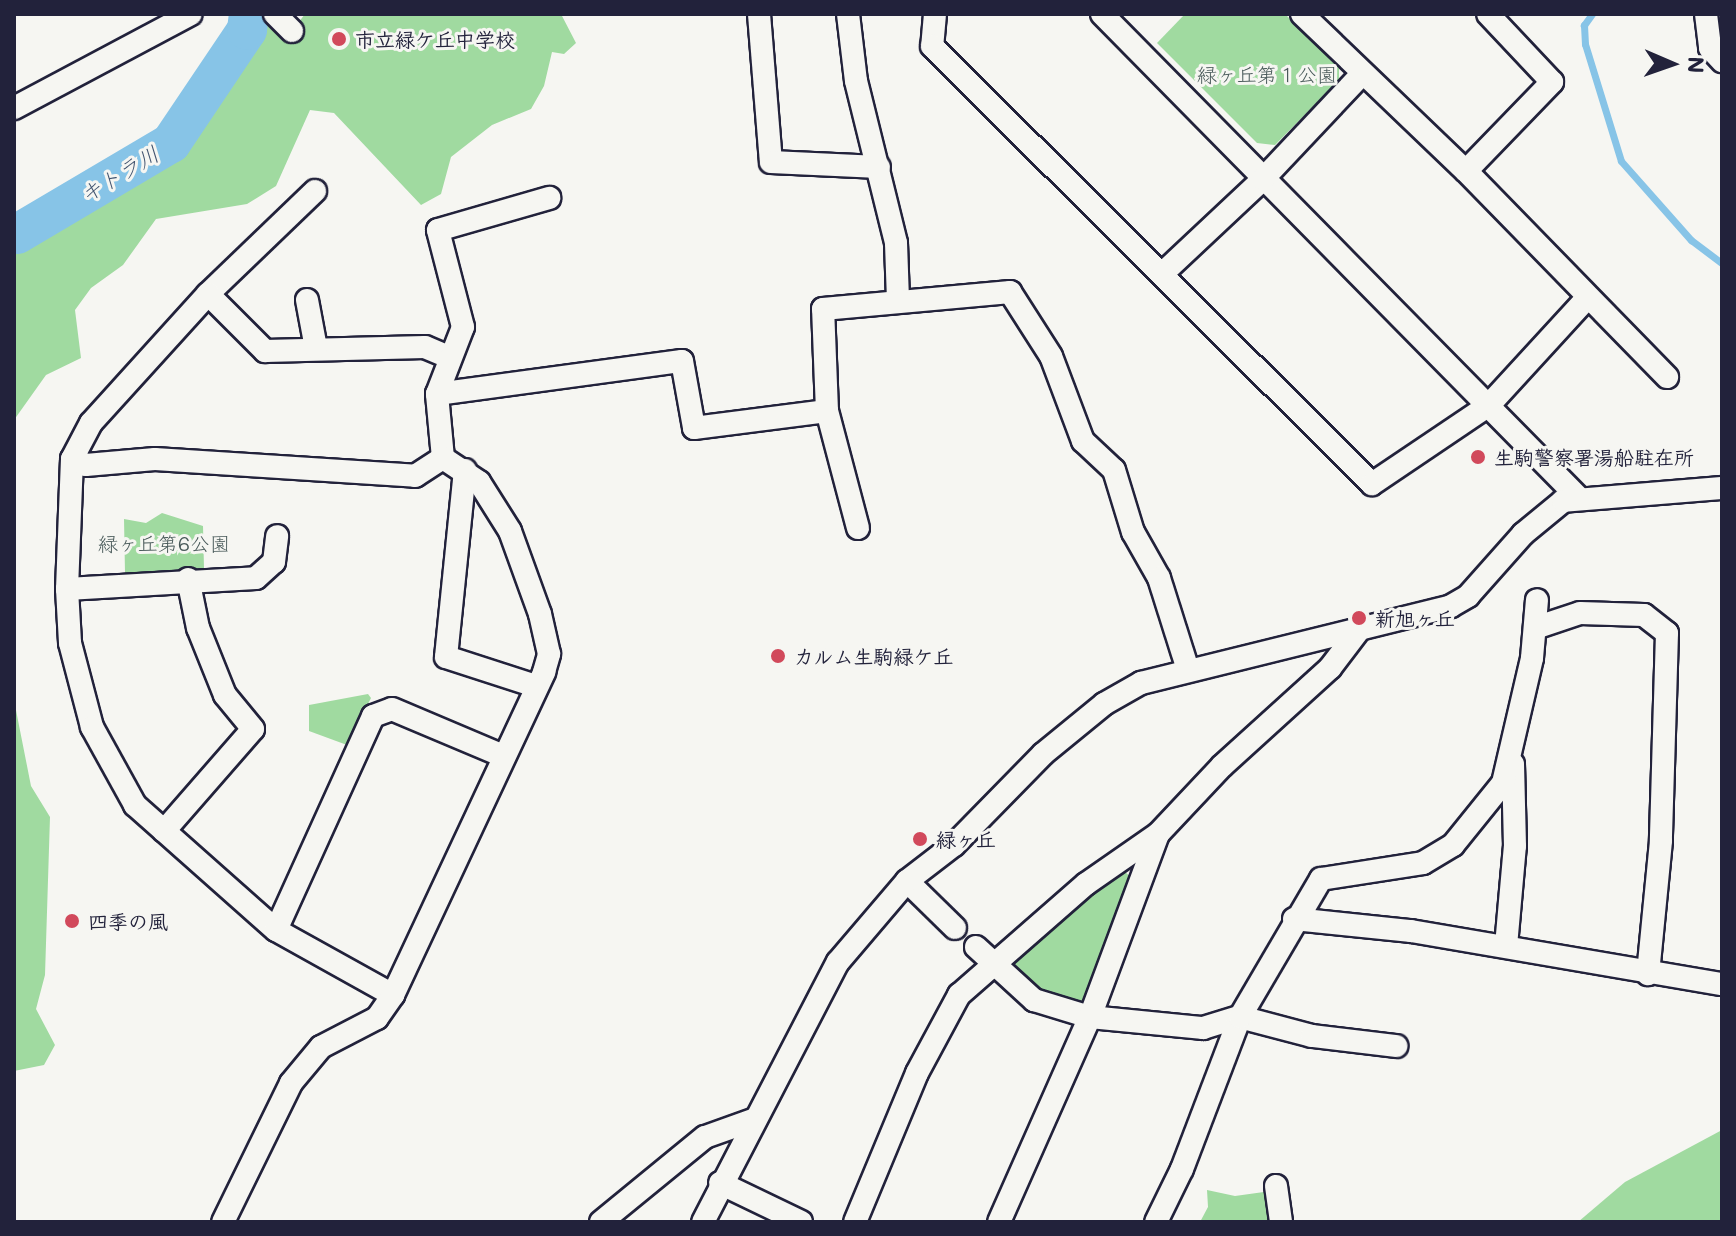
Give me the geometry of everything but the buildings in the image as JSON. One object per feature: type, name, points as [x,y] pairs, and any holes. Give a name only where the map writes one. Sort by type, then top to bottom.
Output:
[{"type":"street","points":[[14,108],[191,14]]},
{"type":"street","points":[[275,14],[292,31]]},
{"type":"street","points":[[759,14],[771,162],[879,167]]},
{"type":"street","points":[[848,14],[856,81],[896,243],[898,301]]},
{"type":"street","points":[[935,14],[932,46],[1372,484],[1489,405],[1586,299]]},
{"type":"street","points":[[1102,14],[1577,496]]},
{"type":"street","points":[[1302,14],[1466,171],[1586,299],[1667,377]]},
{"type":"street","points":[[1466,171],[1552,82],[1488,14]]},
{"type":"street","points":[[1706,14],[1710,48],[1722,61]]},
{"type":"street","points":[[1163,273],[1263,179],[1362,74]]},
{"type":"street","points":[[315,191],[208,294],[91,423],[72,459],[67,589],[70,643],[92,727],[135,805],[276,930],[393,995]]},
{"type":"street","points":[[443,458],[437,394],[463,327],[462,308],[438,230],[549,198]]},
{"type":"street","points":[[858,528],[827,411],[823,309],[1010,292],[1051,356],[1083,441],[1114,470],[1133,532],[1159,578],[1188,670]]},
{"type":"street","points":[[208,294],[265,351],[425,347],[449,357]]},
{"type":"street","points":[[307,300],[316,348]]},
{"type":"street","points":[[437,394],[682,361],[694,428],[827,411]]},
{"type":"street","points":[[72,459],[86,465],[155,459],[415,476],[443,458]]},
{"type":"street","points":[[223,1222],[291,1083],[321,1047],[377,1018],[393,995],[455,867],[501,755],[549,654],[528,579],[495,500],[465,470],[443,458]]},
{"type":"street","points":[[465,470],[446,657],[536,686]]},
{"type":"street","points":[[703,1222],[720,1183],[838,962],[907,881],[954,845],[1043,754],[1104,704],[1141,683],[1427,613],[1468,596],[1531,526],[1577,496],[1722,488]]},
{"type":"street","points":[[67,589],[188,579],[256,578],[274,562],[277,536]]},
{"type":"street","points":[[164,831],[253,729],[225,695],[198,628],[188,579]]},
{"type":"street","points":[[1506,946],[1515,846],[1512,758],[1535,628],[1537,600]]},
{"type":"street","points":[[1535,628],[1580,613],[1606,613],[1644,615],[1667,633],[1661,841],[1648,974]]},
{"type":"street","points":[[855,1222],[917,1073],[959,995],[1086,884],[1158,834],[1222,766],[1330,668],[1359,630]]},
{"type":"street","points":[[276,930],[373,716],[392,709],[501,755]]},
{"type":"street","points":[[1156,1222],[1182,1169],[1240,1017],[1294,919],[1321,879],[1423,863],[1453,845],[1487,809],[1512,758]]},
{"type":"street","points":[[999,1222],[1090,1017],[1158,834]]},
{"type":"street","points":[[907,881],[955,928]]},
{"type":"street","points":[[1294,919],[1506,946],[1648,974],[1722,984]]},
{"type":"street","points":[[976,947],[1034,1000],[1090,1017],[1203,1028],[1240,1017],[1312,1036],[1396,1046]]},
{"type":"street","points":[[601,1222],[705,1137],[753,1120]]},
{"type":"street","points":[[720,1183],[801,1222]]},
{"type":"street","points":[[1276,1186],[1281,1222]]},
{"type":"green space","points":[[305,14],[561,14],[576,43],[564,54],[552,52],[544,86],[531,109],[492,125],[451,157],[441,194],[421,205],[334,113],[310,110],[276,186],[247,204],[156,219],[123,265],[91,288],[75,310],[81,358],[46,375],[14,420],[14,247],[174,153],[266,19],[285,40]]},
{"type":"green space","name":"緑ヶ丘第１公園","points":[[1185,14],[1285,14],[1339,68],[1339,80],[1275,145],[1257,143],[1157,43]]},
{"type":"green space","name":"緑ヶ丘第6公園","points":[[162,513],[203,526],[204,568],[125,573],[124,519],[146,523]]},
{"type":"green space","points":[[368,694],[371,698],[347,745],[309,731],[309,705]]},
{"type":"green space","points":[[14,700],[31,786],[50,817],[45,975],[36,1009],[55,1045],[44,1065],[14,1071]]},
{"type":"green space","points":[[1112,871],[1124,871],[1134,880],[1086,999],[1079,1004],[1039,990],[1013,966],[1014,960]]},
{"type":"green space","points":[[1722,1130],[1722,1222],[1578,1222],[1625,1182]]},
{"type":"green space","points":[[1207,1190],[1235,1196],[1271,1191],[1276,1222],[1200,1222],[1208,1207]]},
{"type":"waterway","name":"キトラ川","points":[[17,234],[171,143],[247,30],[249,14]]},
{"type":"waterway","points":[[1592,14],[1584,25],[1585,44],[1621,161],[1691,240],[1722,263]]},
{"type":"place","name":"市立緑ケ丘中学校","points":[[339,39]]},
{"type":"place","name":"生駒警察署湯船駐在所","points":[[1478,457]]},
{"type":"place","name":"新旭ヶ丘","points":[[1359,618]]},
{"type":"place","name":"カルム生駒緑ケ丘","points":[[778,656]]},
{"type":"place","name":"緑ヶ丘","points":[[920,839]]},
{"type":"place","name":"四季の風","points":[[72,921]]}]
